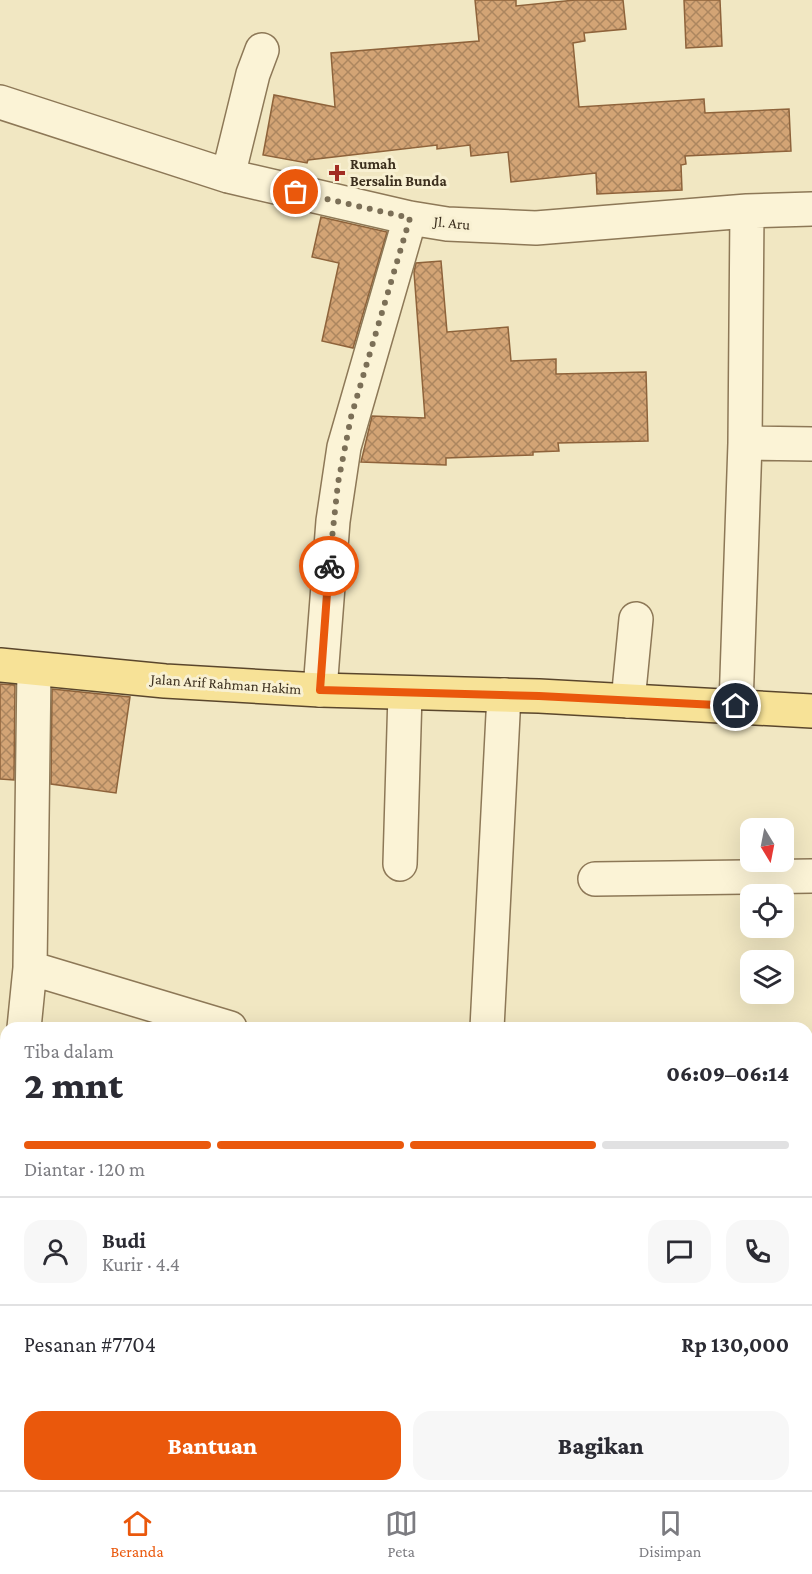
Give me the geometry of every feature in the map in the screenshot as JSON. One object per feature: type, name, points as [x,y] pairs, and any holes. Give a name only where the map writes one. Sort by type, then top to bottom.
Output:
[{"type":"main road","name":"Jalan Arif Rahman Hakim","points":[[0,665],[320,690],[504,695],[812,711]]},
{"type":"street","points":[[228,176],[253,74],[262,50]]},
{"type":"street","name":"Jl. Aru","points":[[0,102],[228,176],[410,218],[520,228],[747,211],[812,210]]},
{"type":"street","points":[[736,706],[745,443],[747,211]]},
{"type":"street","points":[[320,690],[333,521],[344,447],[410,218]]},
{"type":"street","points":[[745,443],[812,444]]},
{"type":"street","points":[[628,701],[636,619]]},
{"type":"street","points":[[16,1013],[30,968],[34,669]]},
{"type":"street","points":[[400,864],[405,694]]},
{"type":"street","points":[[487,1022],[504,695]]},
{"type":"street","points":[[595,879],[812,876]]},
{"type":"street","points":[[30,968],[210,1022]]},
{"type":"building","points":[[475,0],[516,0],[516,6],[575,0],[623,0],[626,29],[584,33],[585,41],[573,43],[579,107],[704,99],[705,113],[789,109],[791,151],[685,156],[686,164],[681,165],[682,190],[597,194],[596,173],[511,182],[508,152],[471,156],[470,145],[437,149],[437,145],[308,160],[307,163],[263,155],[274,95],[335,107],[331,53],[479,41]]},
{"type":"building","points":[[684,0],[720,0],[722,46],[686,48]]},
{"type":"building","points":[[321,217],[387,232],[353,348],[322,341],[339,263],[312,257]]},
{"type":"building","points":[[441,261],[447,332],[508,327],[511,361],[556,359],[556,374],[646,372],[648,441],[558,443],[559,451],[533,452],[533,455],[446,458],[446,465],[361,462],[372,416],[425,418],[414,272],[416,263]]},
{"type":"building","points":[[0,684],[15,685],[14,780],[0,779]]},
{"type":"building","points":[[52,689],[130,697],[116,793],[51,784]]},
{"type":"way so far","points":[[296,192],[410,218],[344,447],[329,566]]},
{"type":"place","name":"Rumah Bersalin Bunda","points":[[337,173]]},
{"type":"route","points":[[329,566],[320,690],[539,696],[736,706]]}]
